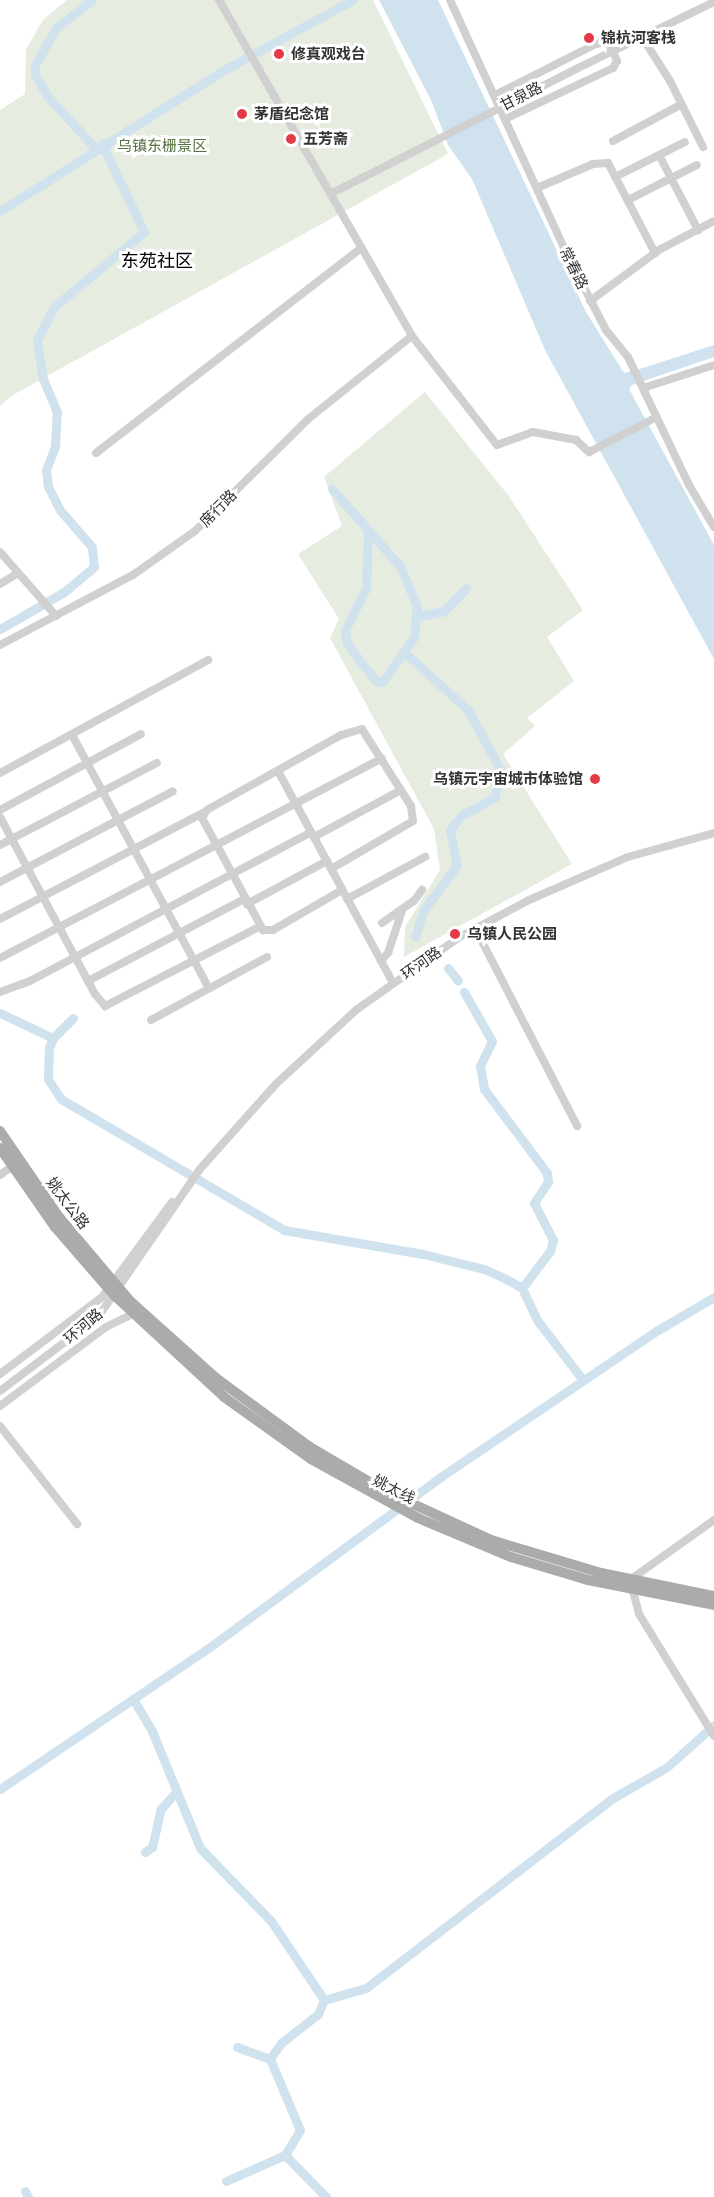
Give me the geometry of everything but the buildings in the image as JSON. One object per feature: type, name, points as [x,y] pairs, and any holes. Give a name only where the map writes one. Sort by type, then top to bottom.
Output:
[{"type":"main road","name":"姚太公路","points":[[0,1131],[15,1164]]},
{"type":"main road","name":"姚太公路","points":[[0,1148],[114,1289]]},
{"type":"main road","name":"姚太线","points":[[114,1289],[133,1314],[182,1362],[256,1422],[381,1494],[423,1515],[516,1549],[631,1585],[714,1605]]},
{"type":"main road","name":"姚太线","points":[[114,1289],[245,1401],[381,1494]]},
{"type":"main road","name":"姚太线","points":[[631,1585],[714,1596]]},
{"type":"street","points":[[219,0],[412,336],[497,445],[533,432],[576,440],[589,452],[656,418]]},
{"type":"street","name":"常春路","points":[[450,0],[590,301],[632,365],[656,418],[714,527]]},
{"type":"street","name":"甘泉路","points":[[330,194],[714,2]]},
{"type":"street","points":[[642,37],[682,104],[703,147]]},
{"type":"street","points":[[495,96],[596,44],[606,42],[613,51],[617,61],[613,68],[505,119]]},
{"type":"street","points":[[612,141],[682,104]]},
{"type":"street","points":[[615,177],[685,142]]},
{"type":"street","points":[[659,155],[698,230]]},
{"type":"street","points":[[537,188],[603,162],[608,163],[655,253]]},
{"type":"street","points":[[628,200],[698,165]]},
{"type":"street","points":[[590,301],[655,253],[714,221]]},
{"type":"street","points":[[96,453],[361,248]]},
{"type":"street","name":"席行路","points":[[0,645],[53,613],[133,575],[195,531],[307,420],[412,336]]},
{"type":"street","points":[[642,386],[714,365]]},
{"type":"street","points":[[0,552],[53,613]]},
{"type":"street","points":[[0,584],[18,573]]},
{"type":"street","points":[[0,773],[208,660]]},
{"type":"street","points":[[0,919],[203,813],[354,729],[366,732],[414,816],[409,827],[179,933],[88,981]]},
{"type":"street","points":[[0,810],[141,734]]},
{"type":"street","points":[[72,735],[209,988]]},
{"type":"street","points":[[0,958],[382,758]]},
{"type":"street","points":[[0,845],[157,763]]},
{"type":"street","points":[[278,771],[393,983]]},
{"type":"street","points":[[0,992],[75,957],[231,874],[401,790]]},
{"type":"street","points":[[0,882],[173,791]]},
{"type":"street","points":[[203,813],[203,824],[259,927],[267,932],[342,890]]},
{"type":"street","points":[[0,817],[100,1003],[110,1005],[259,927]]},
{"type":"street","name":"环河路","points":[[0,1392],[98,1317],[163,1211],[200,1169],[290,1070],[393,983],[475,928],[600,868],[714,833]]},
{"type":"street","points":[[347,899],[425,857]]},
{"type":"street","points":[[382,923],[402,911],[422,890]]},
{"type":"street","points":[[381,961],[388,953],[402,911]]},
{"type":"street","points":[[475,928],[577,1126]]},
{"type":"street","points":[[151,1020],[267,957]]},
{"type":"street","points":[[0,1175],[15,1164]]},
{"type":"street","points":[[0,1374],[114,1289]]},
{"type":"street","points":[[0,1406],[106,1328],[133,1314]]},
{"type":"street","points":[[0,1426],[77,1524]]},
{"type":"street","points":[[714,1520],[631,1585],[639,1614],[714,1736]]},
{"type":"green space","name":"乌镇东栅景区","points":[[67,0],[373,0],[448,154],[11,396],[0,406],[0,110],[25,94],[26,49],[43,20]]},
{"type":"green space","points":[[425,392],[508,495],[583,610],[547,637],[574,681],[527,718],[535,726],[503,754],[572,864],[404,957],[405,927],[440,870],[434,829],[330,638],[339,619],[298,554],[342,526],[324,477]]},
{"type":"water","points":[[379,0],[438,0],[586,312],[622,370],[625,373],[714,345],[714,357],[632,385],[629,389],[714,545],[714,659],[545,350],[472,179],[448,145],[431,100]]},
{"type":"waterway","points":[[92,0],[56,28],[35,65],[35,75],[49,98],[96,149]]},
{"type":"waterway","points":[[0,211],[222,71],[353,0]]},
{"type":"waterway","points":[[0,629],[64,592],[94,567],[92,547],[60,510],[48,486],[46,470],[55,446],[57,412],[43,379],[37,340],[54,307],[144,232],[102,144]]},
{"type":"waterway","points":[[332,489],[400,566],[417,606],[414,637],[382,682],[376,681],[347,643],[345,630],[366,588],[368,534]]},
{"type":"waterway","points":[[419,616],[444,611],[466,588]]},
{"type":"waterway","points":[[404,652],[468,710],[500,769],[495,797],[462,815],[450,830],[457,865],[423,911],[415,937]]},
{"type":"waterway","points":[[448,968],[458,981]]},
{"type":"waterway","points":[[464,992],[492,1041],[480,1066],[484,1089],[547,1173],[548,1182],[534,1203],[553,1240],[550,1251],[522,1288]]},
{"type":"waterway","points":[[0,1013],[53,1038]]},
{"type":"waterway","points":[[73,1018],[53,1038],[49,1048],[48,1079],[61,1099],[284,1230],[423,1254],[484,1269],[506,1279],[522,1288],[537,1320],[583,1380]]},
{"type":"waterway","points":[[0,1789],[214,1644],[439,1478],[658,1330],[714,1297]]},
{"type":"waterway","points":[[133,1699],[152,1731],[200,1848],[271,1921],[324,2000],[318,2014],[281,2043],[270,2059],[300,2130],[285,2155],[326,2197]]},
{"type":"waterway","points":[[324,2000],[366,1988],[613,1798],[667,1767],[714,1725]]},
{"type":"waterway","points":[[145,1852],[152,1847],[161,1809],[176,1792]]},
{"type":"waterway","points":[[237,2047],[270,2059]]},
{"type":"waterway","points":[[226,2181],[285,2155]]},
{"type":"waterway","points":[[25,2191],[28,2197]]},
{"type":"place","name":"锦杭河客栈","points":[[589,38]]},
{"type":"place","name":"修真观戏台","points":[[279,54]]},
{"type":"place","name":"茅盾纪念馆","points":[[242,114]]},
{"type":"place","name":"五芳斋","points":[[291,139]]},
{"type":"place","name":"乌镇元宇宙城市体验馆","points":[[595,779]]},
{"type":"place","name":"乌镇人民公园","points":[[455,934]]},
{"type":"district","name":"东苑社区","points":[[157,260]]}]
